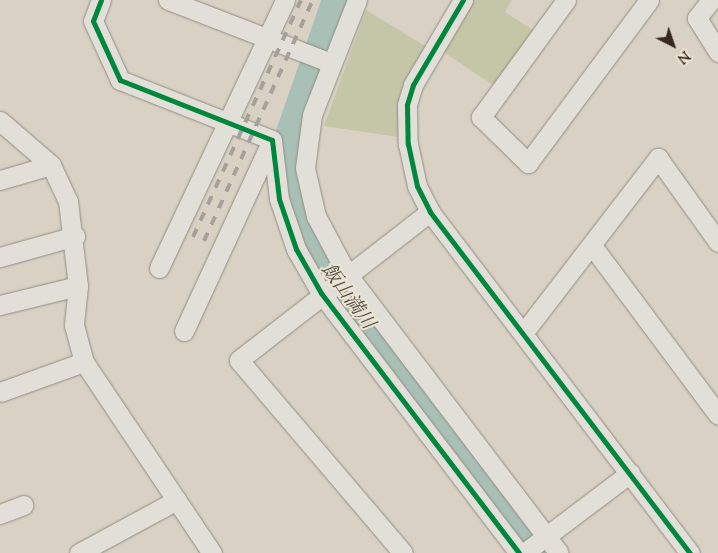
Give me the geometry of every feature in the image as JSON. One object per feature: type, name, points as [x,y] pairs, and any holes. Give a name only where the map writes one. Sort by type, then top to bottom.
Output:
[{"type":"street","points":[[101,0],[93,21],[120,80],[272,140]]},
{"type":"street","points":[[168,0],[321,59]]},
{"type":"street","points":[[159,268],[230,122],[285,0]]},
{"type":"street","points":[[357,0],[321,59],[306,168],[333,283],[531,547]]},
{"type":"street","points":[[463,0],[413,85],[407,104],[411,165],[430,212],[524,332],[690,553]]},
{"type":"street","points":[[566,0],[481,117],[528,163],[648,0]]},
{"type":"street","points":[[711,0],[696,18],[718,52]]},
{"type":"street","points":[[0,121],[51,165],[68,201],[74,236],[78,286],[74,325],[84,362],[212,553]]},
{"type":"street","points":[[272,140],[279,199],[296,249],[333,283],[531,547],[559,553]]},
{"type":"street","points":[[184,331],[272,140]]},
{"type":"street","points":[[524,332],[593,247],[658,158],[718,242]]},
{"type":"street","points":[[0,180],[51,165]]},
{"type":"street","points":[[403,553],[239,360],[333,283],[430,212]]},
{"type":"street","points":[[0,257],[74,236]]},
{"type":"street","points":[[593,247],[718,416]]},
{"type":"street","points":[[0,305],[78,286]]},
{"type":"street","points":[[0,392],[84,362]]},
{"type":"street","points":[[531,547],[630,473]]},
{"type":"street","points":[[79,553],[177,500]]},
{"type":"street","points":[[0,514],[22,504]]},
{"type":"green space","points":[[472,0],[512,0],[505,12],[536,32],[494,86],[442,51]]},
{"type":"green space","points":[[366,10],[427,47],[404,83],[398,137],[324,126]]},
{"type":"waterway","name":"飯山満川","points":[[339,0],[291,139],[290,166],[308,241],[333,281],[540,553]]},
{"type":"railway","points":[[193,237],[301,0]]},
{"type":"railway","points":[[204,241],[313,0]]},
{"type":"cycle path","points":[[101,0],[93,21],[120,80],[272,140],[279,199],[296,249],[321,293],[519,553]]},
{"type":"cycle path","points":[[463,0],[413,85],[407,105],[408,144],[417,186],[430,212],[690,553]]}]
